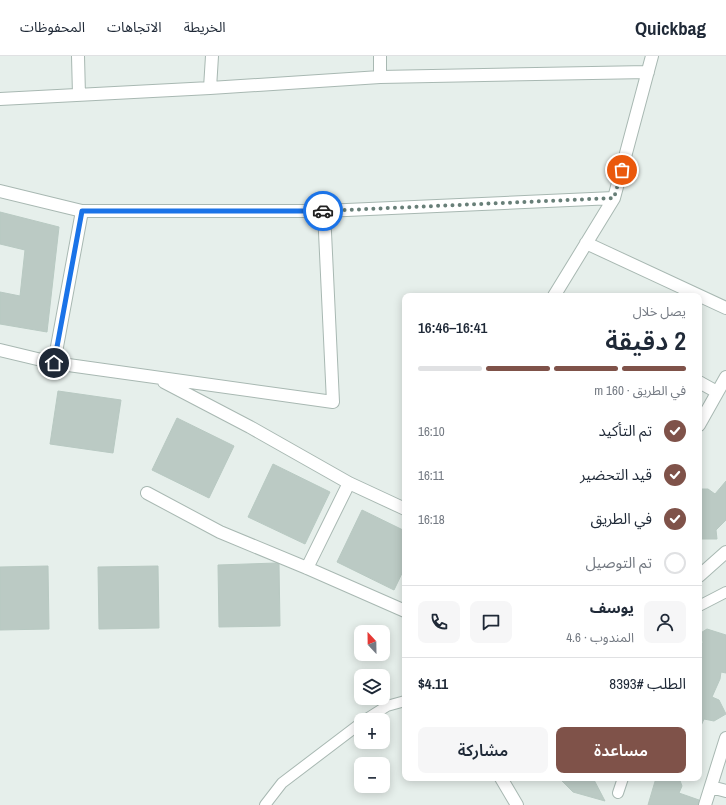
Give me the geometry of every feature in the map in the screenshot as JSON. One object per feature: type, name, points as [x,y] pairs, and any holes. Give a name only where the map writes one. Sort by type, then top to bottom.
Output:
[{"type":"street","points":[[78,56],[79,95]]},
{"type":"street","points":[[210,88],[212,56]]},
{"type":"street","points":[[380,56],[380,76]]},
{"type":"street","points":[[556,293],[614,198],[652,56]]},
{"type":"street","points":[[0,99],[210,88],[380,76],[648,72]]},
{"type":"street","points":[[0,191],[82,211],[324,211],[614,198]]},
{"type":"street","points":[[54,363],[82,211]]},
{"type":"street","points":[[0,350],[54,363],[333,402],[324,211]]},
{"type":"street","points":[[586,243],[694,293]]},
{"type":"street","points":[[702,297],[726,308]]},
{"type":"street","points":[[702,420],[726,377]]},
{"type":"street","points":[[156,378],[250,427],[349,483],[402,508]]},
{"type":"street","points":[[702,384],[717,392]]},
{"type":"street","points":[[307,568],[349,483]]},
{"type":"street","points":[[147,493],[220,532],[307,568],[402,611]]},
{"type":"street","points":[[702,573],[726,552]]},
{"type":"street","points":[[705,805],[726,738]]},
{"type":"street","points":[[504,781],[516,805]]},
{"type":"street","points":[[711,787],[726,791]]},
{"type":"lane","points":[[702,604],[726,592]]},
{"type":"lane","points":[[376,713],[387,706],[402,702]]},
{"type":"lane","points":[[265,805],[282,783],[354,728]]},
{"type":"lane","points":[[618,793],[622,781]]},
{"type":"building","points":[[0,212],[59,227],[47,332],[0,324],[0,292],[20,296],[25,250],[0,244]]},
{"type":"building","points":[[58,391],[121,400],[113,453],[50,444]]},
{"type":"building","points":[[177,418],[234,446],[209,498],[152,470]]},
{"type":"building","points":[[273,464],[330,492],[305,544],[248,517]]},
{"type":"building","points":[[726,481],[726,520],[716,530],[717,539],[702,539],[702,489],[708,489],[715,494]]},
{"type":"building","points":[[362,510],[402,530],[402,573],[394,590],[337,562]]},
{"type":"building","points":[[279,564],[280,626],[219,627],[218,565]]},
{"type":"building","points":[[48,566],[49,629],[0,630],[0,567]]},
{"type":"building","points":[[158,566],[159,628],[99,629],[98,567]]},
{"type":"building","points":[[707,629],[726,635],[726,673],[721,672],[720,679],[712,697],[719,700],[726,714],[714,721],[704,719],[702,724],[703,642],[702,632]]},
{"type":"building","points":[[562,781],[595,781],[605,801],[573,792]]},
{"type":"building","points":[[655,781],[680,781],[682,786],[679,793],[699,800],[698,805],[648,805]]},
{"type":"way so far","points":[[323,211],[614,198],[622,170]]},
{"type":"route","points":[[54,363],[82,211],[323,211]]}]
